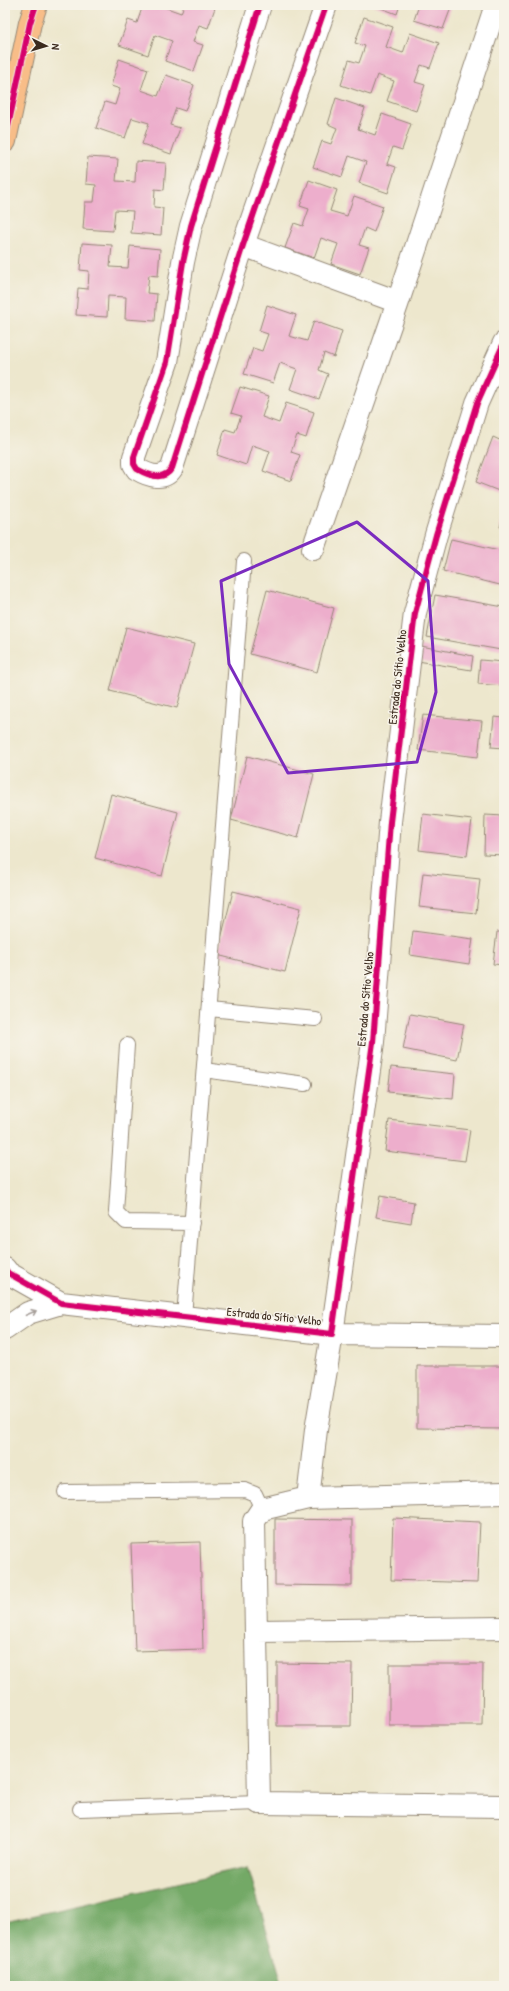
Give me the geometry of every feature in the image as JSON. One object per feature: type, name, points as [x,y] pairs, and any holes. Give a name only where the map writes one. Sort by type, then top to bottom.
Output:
[{"type":"main road","points":[[5,141],[30,23],[36,5]]},
{"type":"street","points":[[260,5],[191,226],[183,262],[167,362],[134,457],[134,464],[137,469],[143,473],[163,476],[172,468],[243,245],[326,5]]},
{"type":"street","points":[[313,549],[398,302],[496,5]]},
{"type":"street","points":[[243,245],[398,302]]},
{"type":"street","name":"Estrada do Sítio Velho","points":[[5,1269],[8,1273],[60,1303],[332,1334],[373,1042],[390,822],[415,612],[436,534],[477,403],[504,343]]},
{"type":"street","points":[[5,1329],[28,1314],[60,1303]]},
{"type":"street","points":[[308,1498],[316,1430],[332,1334],[504,1336]]},
{"type":"street","points":[[504,1493],[308,1498],[262,1509],[254,1521],[259,1804],[504,1806]]},
{"type":"street","points":[[257,1631],[504,1628]]},
{"type":"lane","points":[[184,1317],[244,561]]},
{"type":"lane","points":[[209,1009],[315,1019]]},
{"type":"lane","points":[[127,1044],[116,1212],[126,1222],[192,1223]]},
{"type":"lane","points":[[204,1070],[306,1084]]},
{"type":"lane","points":[[65,1492],[245,1490],[255,1494],[262,1509]]},
{"type":"lane","points":[[80,1809],[259,1804]]},
{"type":"highlighted area","points":[[357,522],[428,581],[436,692],[417,762],[288,773],[229,664],[221,581]]},
{"type":"green space","points":[[248,1867],[283,1986],[5,1986],[5,1922]]},
{"type":"building","points":[[143,5],[165,5],[164,7],[181,13],[184,5],[216,5],[208,28],[199,25],[193,42],[203,45],[194,71],[165,61],[172,41],[155,35],[148,55],[119,45],[128,20],[137,23]]},
{"type":"building","points":[[373,5],[400,5],[397,14]]},
{"type":"building","points":[[419,5],[452,5],[443,29],[414,20]]},
{"type":"building","points":[[364,17],[393,27],[386,47],[403,53],[410,33],[439,43],[430,68],[421,65],[415,82],[425,85],[416,111],[387,101],[394,81],[377,75],[370,95],[341,85],[349,60],[359,63],[365,46],[355,43]]},
{"type":"building","points":[[119,59],[148,69],[141,90],[158,96],[166,75],[194,85],[185,111],[176,108],[170,125],[180,128],[171,154],[142,144],[149,123],[132,118],[125,138],[96,128],[105,102],[115,105],[120,89],[111,86]]},
{"type":"building","points":[[336,98],[365,108],[358,129],[375,135],[382,114],[411,124],[402,150],[393,147],[387,164],[396,167],[388,193],[359,183],[366,162],[349,156],[342,177],[313,167],[322,141],[331,144],[337,128],[328,124]]},
{"type":"building","points":[[88,157],[118,159],[116,181],[135,182],[136,161],[166,163],[164,190],[155,189],[154,207],[163,208],[161,235],[131,233],[133,211],[115,210],[113,231],[83,229],[85,202],[94,202],[96,185],[86,184]]},
{"type":"building","points":[[309,180],[337,190],[330,211],[347,216],[354,196],[383,206],[374,232],[365,228],[359,245],[369,248],[360,274],[331,264],[338,244],[321,238],[314,258],[285,248],[294,223],[303,226],[309,209],[300,206]]},
{"type":"building","points":[[82,243],[112,245],[110,267],[128,268],[130,246],[160,249],[158,276],[149,275],[147,293],[157,294],[155,321],[125,319],[126,297],[108,296],[107,317],[76,315],[78,288],[88,289],[89,271],[80,270]]},
{"type":"building","points":[[267,305],[296,315],[289,336],[307,341],[314,321],[342,331],[334,357],[324,353],[319,370],[328,374],[319,399],[290,389],[297,369],[280,363],[273,383],[244,374],[253,348],[262,351],[268,334],[259,331]]},
{"type":"building","points":[[240,387],[269,396],[262,417],[279,423],[286,403],[314,412],[306,438],[297,435],[291,452],[300,455],[291,481],[263,471],[270,451],[252,445],[246,465],[217,455],[225,429],[235,432],[241,416],[231,413]]},
{"type":"building","points":[[493,437],[504,442],[504,493],[476,482]]},
{"type":"building","points":[[504,513],[504,528],[500,527]]},
{"type":"building","points":[[451,539],[504,551],[504,586],[443,571]]},
{"type":"building","points":[[267,590],[334,608],[317,672],[250,654]]},
{"type":"building","points":[[435,595],[504,607],[504,632],[501,650],[427,637]]},
{"type":"building","points":[[126,627],[194,644],[177,708],[110,691]]},
{"type":"building","points":[[421,646],[473,656],[471,670],[418,661]]},
{"type":"building","points":[[480,660],[504,662],[504,686],[478,684]]},
{"type":"building","points":[[423,715],[482,721],[478,757],[418,750]]},
{"type":"building","points":[[494,717],[504,718],[504,748],[491,747]]},
{"type":"building","points":[[247,756],[314,774],[298,838],[231,820]]},
{"type":"building","points":[[111,794],[178,812],[162,876],[95,858]]},
{"type":"building","points":[[423,814],[472,820],[467,856],[419,850]]},
{"type":"building","points":[[485,815],[504,816],[504,855],[484,854]]},
{"type":"building","points":[[423,873],[480,879],[476,913],[419,907]]},
{"type":"building","points":[[233,891],[301,908],[285,972],[217,955]]},
{"type":"building","points":[[413,931],[473,939],[469,964],[410,955]]},
{"type":"building","points":[[497,932],[504,932],[504,965],[493,964]]},
{"type":"building","points":[[410,1014],[464,1024],[457,1060],[403,1049]]},
{"type":"building","points":[[391,1067],[455,1074],[453,1099],[388,1092]]},
{"type":"building","points":[[389,1120],[470,1130],[465,1161],[385,1151]]},
{"type":"building","points":[[380,1196],[414,1202],[411,1223],[376,1217]]},
{"type":"building","points":[[417,1366],[504,1366],[504,1429],[417,1428]]},
{"type":"building","points":[[393,1518],[480,1522],[477,1583],[391,1580]]},
{"type":"building","points":[[275,1519],[352,1520],[352,1586],[275,1585]]},
{"type":"building","points":[[200,1542],[203,1649],[135,1651],[131,1544]]},
{"type":"building","points":[[277,1663],[352,1664],[351,1726],[277,1726]]},
{"type":"building","points":[[389,1664],[483,1664],[482,1725],[389,1725]]},
{"type":"cycle path","points":[[5,141],[30,23],[36,5]]},
{"type":"cycle path","points":[[260,5],[191,226],[183,262],[167,362],[134,457],[134,464],[137,469],[146,474],[161,476],[165,475],[172,468],[243,245],[326,5]]},
{"type":"cycle path","points":[[5,1269],[8,1273],[61,1303],[332,1334],[373,1042],[390,822],[415,613],[436,535],[477,403],[504,343]]}]
